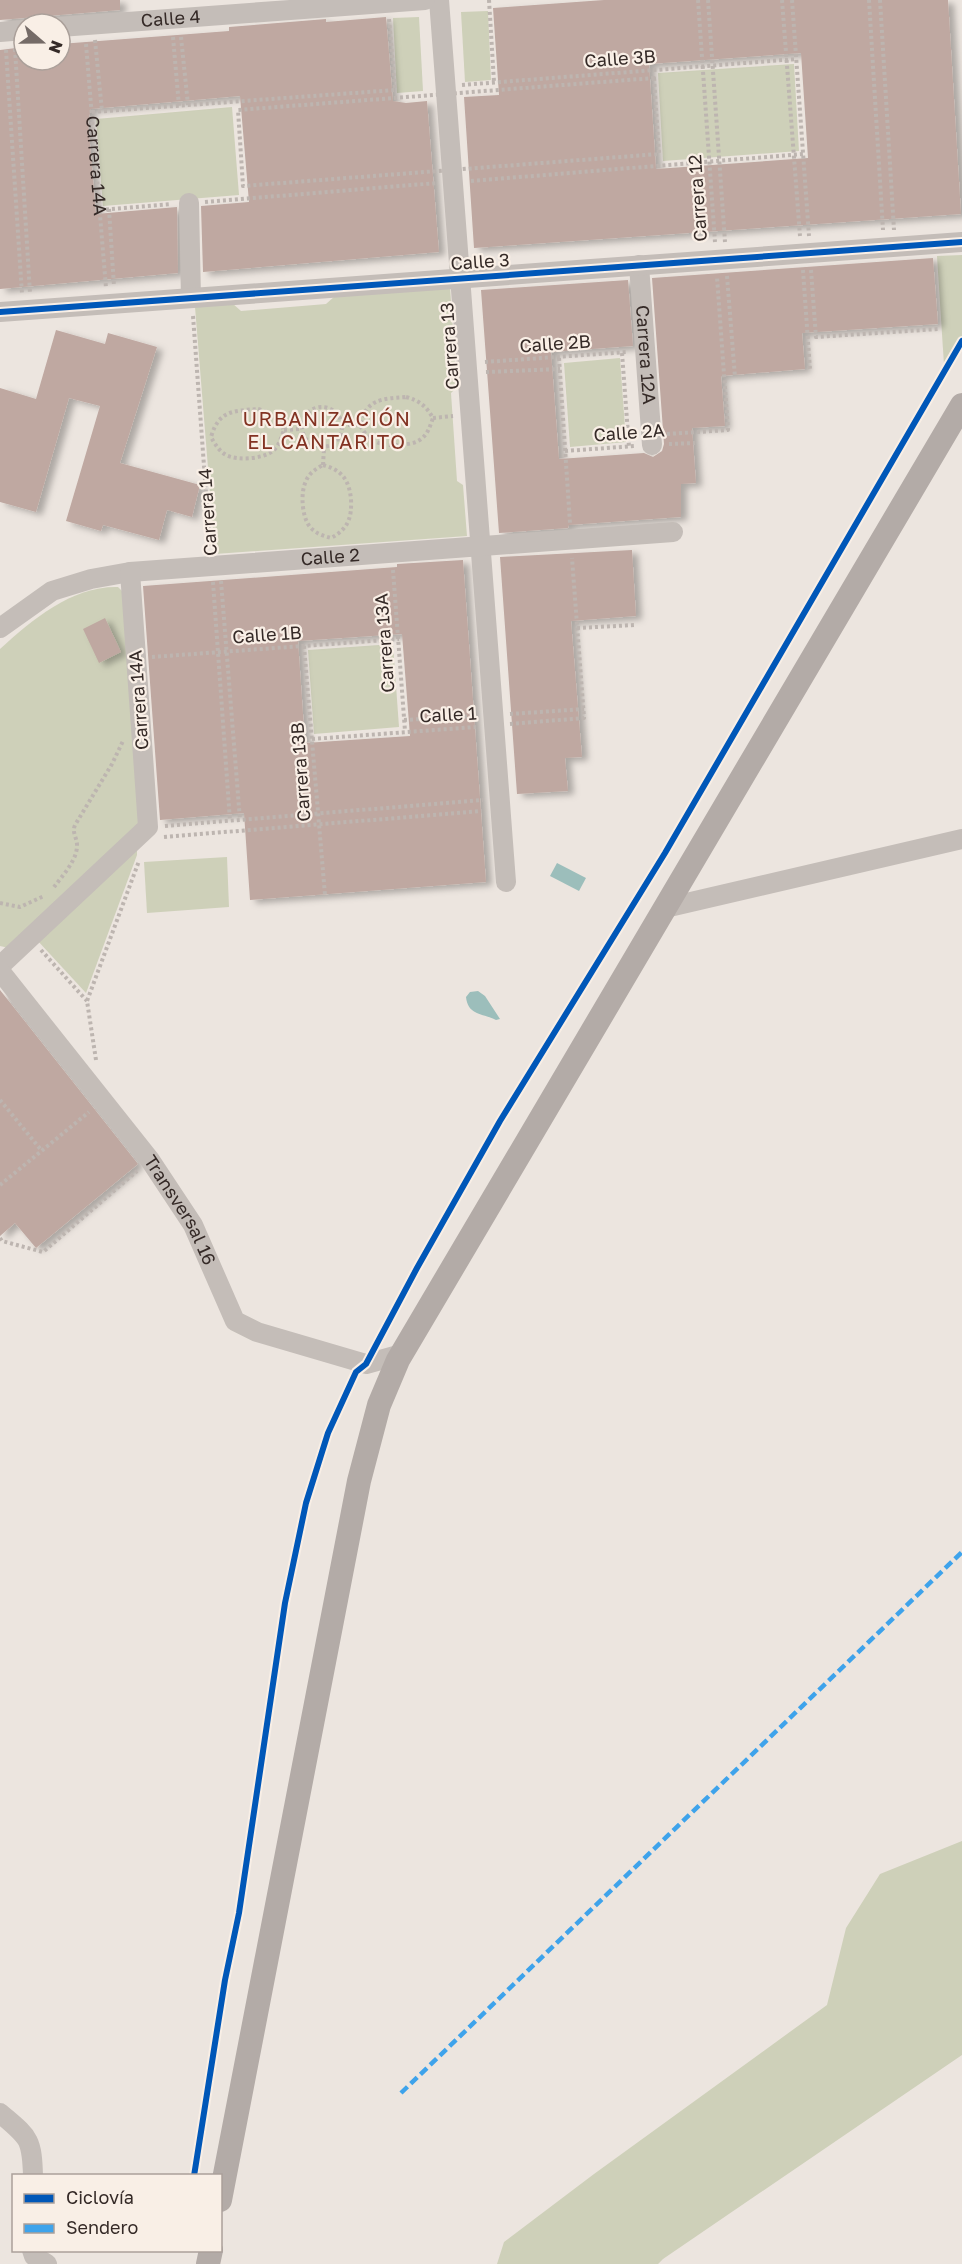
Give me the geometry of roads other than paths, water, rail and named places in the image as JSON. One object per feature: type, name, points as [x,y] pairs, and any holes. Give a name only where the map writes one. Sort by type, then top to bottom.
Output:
[{"type":"main road","points":[[222,2190],[359,1481],[384,1392],[402,1354],[962,405]]},
{"type":"street","name":"Calle 4","points":[[72,26],[425,0]]},
{"type":"street","name":"Carrera 13","points":[[440,0],[506,882]]},
{"type":"street","points":[[189,203],[191,298]]},
{"type":"street","name":"Calle 3","points":[[0,312],[962,242]]},
{"type":"street","name":"Carrera 12A","points":[[639,265],[652,440]]},
{"type":"street","name":"Calle 2","points":[[0,628],[52,591],[91,579],[130,572],[673,532]]},
{"type":"street","name":"Carrera 14A","points":[[0,969],[148,827],[130,572]]},
{"type":"street","points":[[665,908],[962,839]]},
{"type":"street","name":"Transversal 16","points":[[0,969],[150,1160],[193,1225],[235,1321],[258,1332],[366,1364]]},
{"type":"street","points":[[384,1392],[366,1364],[402,1354]]},
{"type":"street","points":[[0,2113],[23,2133],[31,2145],[33,2174]]},
{"type":"street","points":[[33,2252],[34,2256],[48,2264]]},
{"type":"water","points":[[557,863],[586,878],[579,891],[550,876]]},
{"type":"water","points":[[478,991],[485,996],[500,1019],[496,1020],[470,1008],[466,997],[470,992]]},
{"type":"district","name":"URBANIZACIÓN EL CANTARITO","points":[[327,430]]}]
